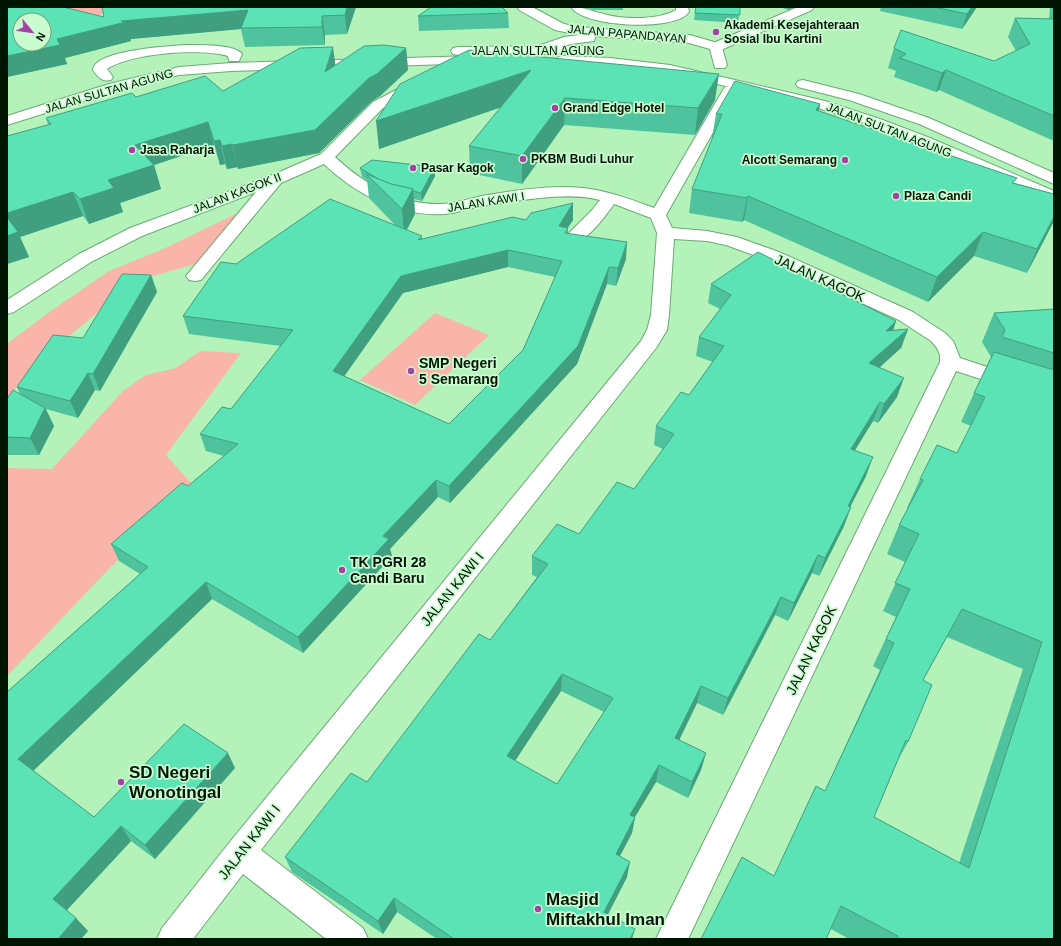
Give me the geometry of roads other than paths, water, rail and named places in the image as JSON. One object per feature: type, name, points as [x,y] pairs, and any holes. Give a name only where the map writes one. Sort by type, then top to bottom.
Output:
[{"type":"main road","points":[[517,7],[537,44],[620,35]]},
{"type":"main road","name":"JALAN PAPANDAYAN","points":[[522,7],[560,27],[576,31],[690,39],[716,47]]},
{"type":"main road","points":[[577,7],[578,9],[602,18],[651,21],[671,18],[683,12],[682,7]]},
{"type":"main road","points":[[729,72],[716,47],[808,7]]},
{"type":"main road","points":[[625,8],[633,16],[651,21]]},
{"type":"main road","points":[[651,21],[651,37]]},
{"type":"main road","name":"JALAN SULTAN AGUNG","points":[[7,121],[114,87],[180,71],[348,63],[454,61],[537,44]]},
{"type":"main road","name":"JALAN SULTAN AGUNG","points":[[90,81],[132,70],[171,63],[234,58],[537,44],[573,55],[610,62],[649,66],[703,76],[729,72]]},
{"type":"main road","name":"JALAN SULTAN AGUNG","points":[[573,55],[624,52],[701,62],[820,104],[872,129],[925,141],[1054,197]]},
{"type":"main road","name":"JALAN KAGOK II","points":[[7,308],[85,258],[136,232],[276,179],[326,157],[378,105],[422,80],[445,64],[454,61]]},
{"type":"main road","name":"JALAN KAWI I","points":[[173,939],[240,853],[649,344],[657,330],[660,315],[662,224],[729,72]]},
{"type":"main road","name":"JALAN SULTAN AGUNG","points":[[788,80],[854,97],[924,121],[1054,179]]},
{"type":"main road","name":"JALAN KAWI I","points":[[326,157],[343,174],[359,186],[391,200],[420,208],[440,209],[489,200],[564,192],[579,192],[610,198],[662,224]]},
{"type":"main road","points":[[980,181],[996,172]]},
{"type":"main road","points":[[195,276],[276,179]]},
{"type":"main road","points":[[576,236],[598,214],[610,198]]},
{"type":"main road","name":"JALAN KAGOK","points":[[662,224],[731,241],[773,256],[906,316],[938,337],[946,345],[950,354],[950,362],[672,939]]},
{"type":"main road","points":[[950,362],[1054,396]]},
{"type":"main road","points":[[240,853],[352,939]]},
{"type":"place","name":"Akademi Kesejahteraan Sosial Ibu Kartini","points":[[716,32]]},
{"type":"place","name":"Grand Edge Hotel","points":[[555,108]]},
{"type":"place","name":"Jasa Raharja","points":[[132,150]]},
{"type":"place","name":"PKBM Budi Luhur","points":[[523,159]]},
{"type":"place","name":"Alcott Semarang","points":[[845,160]]},
{"type":"place","name":"Pasar Kagok","points":[[413,168]]},
{"type":"place","name":"Plaza Candi","points":[[896,196]]},
{"type":"place","name":"SMP Negeri 5 Semarang","points":[[411,371]]},
{"type":"place","name":"TK PGRI 28 Candi Baru","points":[[342,570]]},
{"type":"place","name":"SD Negeri Wonotingal","points":[[121,782]]},
{"type":"place","name":"Masjid Miftakhul Iman","points":[[538,909]]}]
